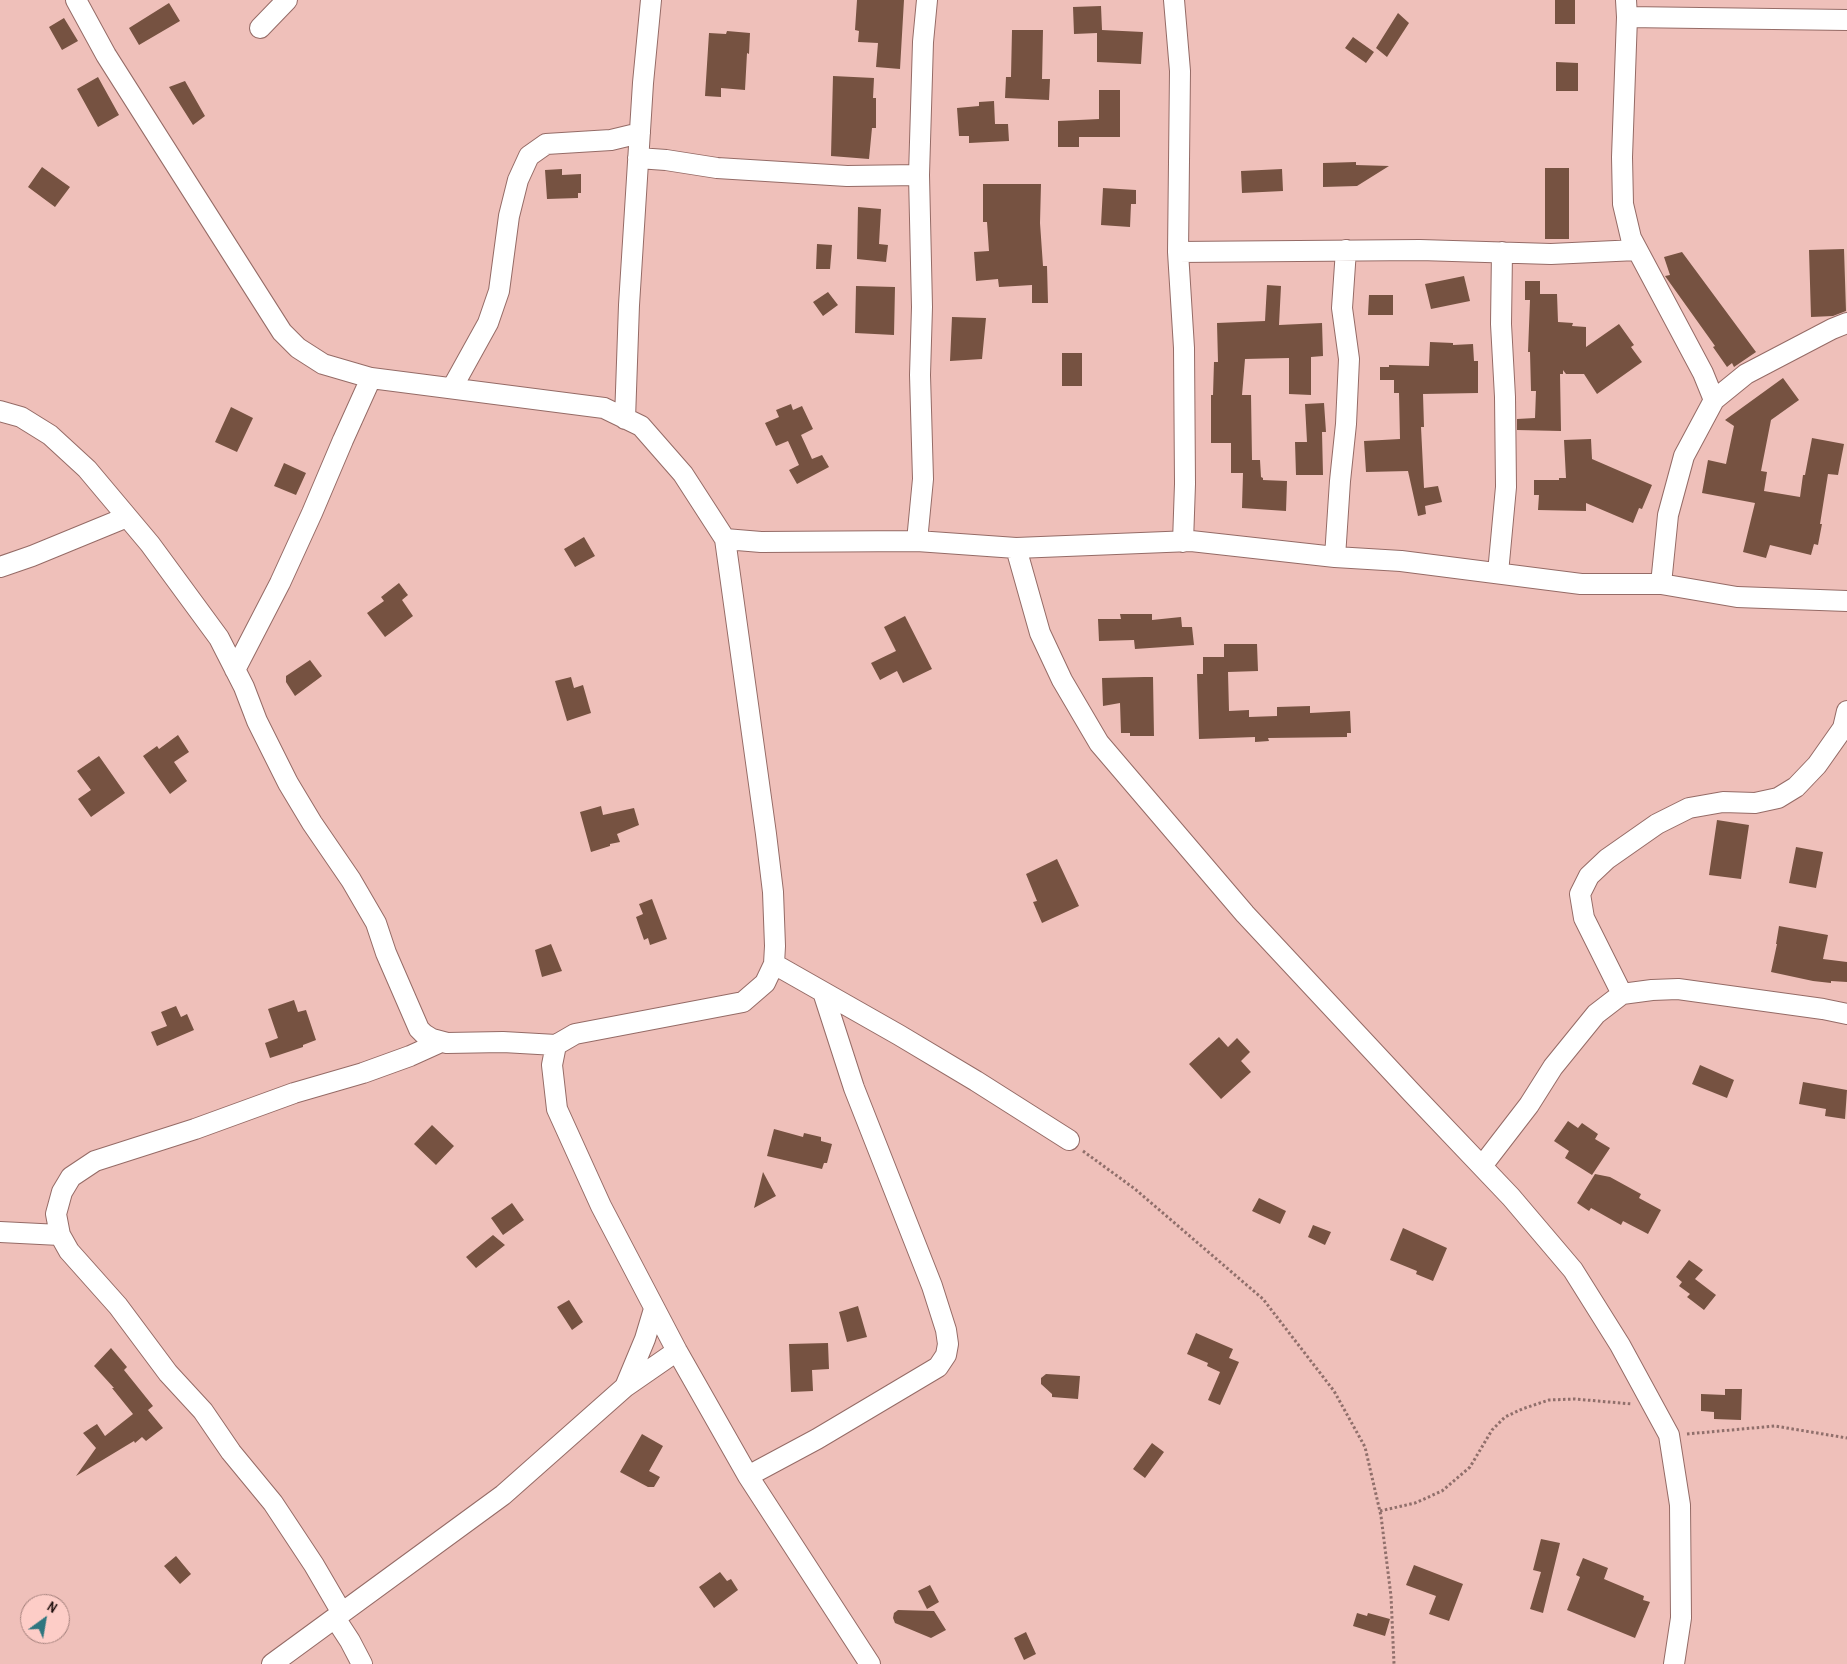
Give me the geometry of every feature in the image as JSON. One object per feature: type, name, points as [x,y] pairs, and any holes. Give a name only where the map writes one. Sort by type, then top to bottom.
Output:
[{"type":"street","points":[[0,411],[21,417],[50,435],[86,469],[150,544],[219,638],[244,687],[257,722],[288,783],[312,824],[351,880],[376,923],[386,953],[419,1029],[432,1040],[441,1042],[556,1046],[575,1034],[743,1002],[765,983],[774,964],[773,892],[750,708],[725,539],[683,474],[641,426],[604,408],[371,378],[323,364],[298,348],[282,332],[106,55],[76,0]]},
{"type":"street","points":[[260,28],[287,0]]},
{"type":"street","points":[[625,418],[629,305],[638,158],[651,0]]},
{"type":"street","points":[[917,541],[923,479],[920,375],[922,308],[919,175],[923,42],[927,0]]},
{"type":"street","points":[[1174,0],[1180,71],[1178,252],[1184,348],[1184,542]]},
{"type":"street","points":[[1714,400],[1703,373],[1631,238],[1623,204],[1622,157],[1627,8],[1847,20]]},
{"type":"street","points":[[452,388],[488,323],[499,291],[509,216],[518,180],[529,156],[546,144],[602,141],[640,133]]},
{"type":"street","points":[[638,158],[666,160],[716,168],[847,176],[919,175]]},
{"type":"street","points":[[1178,252],[1346,250],[1550,254],[1637,250]]},
{"type":"street","points":[[1335,557],[1346,424],[1349,359],[1342,308],[1346,250]]},
{"type":"street","points":[[1498,572],[1506,487],[1505,397],[1501,324],[1502,252]]},
{"type":"street","points":[[1661,584],[1668,515],[1684,456],[1714,400],[1746,374],[1847,323]]},
{"type":"street","points":[[235,670],[308,522],[371,378]]},
{"type":"street","points":[[0,567],[127,517]]},
{"type":"street","points":[[725,539],[761,542],[917,541],[1016,548],[1184,542],[1335,557],[1401,561],[1581,584],[1661,584],[1737,597],[1847,602]]},
{"type":"street","points":[[1016,548],[1040,633],[1062,680],[1099,743],[1245,914],[1511,1196],[1573,1270],[1620,1345],[1669,1435],[1680,1505],[1682,1618],[1674,1664]]},
{"type":"street","points":[[1622,994],[1584,918],[1580,894],[1589,876],[1607,859],[1657,824],[1689,808],[1723,802],[1755,803],[1778,798],[1796,787],[1817,765],[1843,728],[1847,711]]},
{"type":"street","points":[[774,964],[967,1076],[1069,1140]]},
{"type":"street","points":[[1482,1166],[1529,1105],[1553,1067],[1596,1014],[1622,994],[1678,989],[1847,1014]]},
{"type":"street","points":[[748,1476],[817,1439],[938,1367],[946,1355],[948,1344],[946,1330],[932,1286],[854,1088],[823,992]]},
{"type":"street","points":[[362,1664],[314,1566],[272,1503],[231,1452],[203,1411],[168,1373],[118,1306],[69,1251],[60,1235],[56,1214],[62,1192],[71,1177],[95,1161],[195,1129],[294,1094],[364,1073],[441,1042]]},
{"type":"street","points":[[556,1046],[552,1064],[557,1110],[601,1206],[654,1309],[748,1476],[870,1664]]},
{"type":"street","points":[[0,1232],[60,1235]]},
{"type":"street","points":[[625,1387],[645,1339],[654,1309]]},
{"type":"street","points":[[272,1664],[503,1495],[625,1387],[677,1351]]},
{"type":"path","points":[[1069,1140],[1135,1189],[1263,1299],[1334,1391],[1365,1447],[1380,1511],[1391,1596],[1394,1664]]},
{"type":"path","points":[[1380,1511],[1415,1503],[1442,1491],[1470,1467],[1492,1430],[1505,1417],[1522,1409],[1549,1400],[1575,1399],[1653,1405]]},
{"type":"path","points":[[1669,1435],[1775,1426],[1847,1438]]},
{"type":"building","points":[[857,0],[904,0],[900,69],[876,67],[878,43],[858,42],[859,31],[855,30]]},
{"type":"building","points":[[1555,0],[1575,0],[1575,24],[1555,24]]},
{"type":"building","points":[[169,3],[180,21],[139,45],[129,28]]},
{"type":"building","points":[[1101,6],[1102,30],[1143,32],[1141,64],[1097,62],[1097,33],[1074,34],[1073,7]]},
{"type":"building","points":[[1398,13],[1409,23],[1387,57],[1376,48]]},
{"type":"building","points":[[64,18],[78,41],[62,50],[49,27]]},
{"type":"building","points":[[1012,30],[1043,30],[1042,79],[1050,79],[1049,100],[1005,98],[1006,77],[1011,77]]},
{"type":"building","points":[[727,31],[750,33],[745,90],[721,88],[721,97],[705,96],[709,33],[726,34]]},
{"type":"building","points":[[1353,37],[1374,52],[1366,63],[1345,48]]},
{"type":"building","points":[[1556,62],[1578,63],[1578,91],[1556,91]]},
{"type":"building","points":[[833,76],[874,78],[873,98],[876,98],[876,128],[872,128],[869,159],[831,156]]},
{"type":"building","points":[[98,77],[119,115],[98,127],[77,89]]},
{"type":"building","points":[[185,81],[205,116],[193,125],[169,87]]},
{"type":"building","points":[[1099,90],[1120,90],[1120,137],[1079,137],[1079,147],[1058,147],[1058,121],[1099,119]]},
{"type":"building","points":[[994,101],[995,124],[1008,124],[1009,141],[969,143],[969,136],[959,136],[957,108],[979,106],[979,102]]},
{"type":"building","points":[[1356,162],[1356,165],[1389,166],[1357,186],[1323,187],[1323,163]]},
{"type":"building","points":[[42,167],[70,187],[55,207],[28,187]]},
{"type":"building","points":[[1545,168],[1569,168],[1569,239],[1545,239]]},
{"type":"building","points":[[562,169],[562,175],[581,174],[581,193],[578,193],[578,198],[547,199],[545,170]]},
{"type":"building","points":[[1282,169],[1283,191],[1242,193],[1241,171]]},
{"type":"building","points":[[983,184],[1041,184],[1040,223],[1043,266],[1047,266],[1048,303],[1032,303],[1032,285],[999,287],[998,279],[976,281],[974,252],[989,251],[987,222],[983,222]]},
{"type":"building","points":[[1103,188],[1136,190],[1136,204],[1131,204],[1130,227],[1101,225]]},
{"type":"building","points":[[858,207],[881,209],[879,244],[888,245],[886,262],[857,259]]},
{"type":"building","points":[[817,244],[832,245],[830,269],[816,269]]},
{"type":"building","points":[[1844,249],[1846,311],[1833,316],[1811,317],[1809,250]]},
{"type":"building","points":[[1682,252],[1756,352],[1734,367],[1732,363],[1727,367],[1713,347],[1715,346],[1665,276],[1670,275],[1664,257]]},
{"type":"building","points":[[1464,276],[1470,301],[1431,309],[1425,284]]},
{"type":"building","points":[[1525,281],[1540,281],[1540,294],[1557,294],[1558,322],[1573,323],[1572,326],[1586,327],[1586,347],[1619,324],[1634,345],[1631,347],[1642,362],[1597,394],[1584,374],[1566,374],[1563,370],[1563,374],[1560,374],[1561,431],[1517,430],[1517,419],[1535,418],[1536,391],[1531,391],[1530,352],[1528,352],[1530,300],[1525,300]]},
{"type":"building","points":[[1267,285],[1281,286],[1279,325],[1322,323],[1323,356],[1311,357],[1311,395],[1289,394],[1289,358],[1245,359],[1242,395],[1251,395],[1252,460],[1260,460],[1261,477],[1263,480],[1287,481],[1286,511],[1242,508],[1243,473],[1231,473],[1231,443],[1211,443],[1211,395],[1213,395],[1214,362],[1218,362],[1217,323],[1265,321]]},
{"type":"building","points":[[856,286],[895,287],[894,335],[855,333]]},
{"type":"building","points":[[828,292],[838,305],[823,316],[813,302]]},
{"type":"building","points":[[1369,295],[1393,295],[1393,315],[1368,315]]},
{"type":"building","points":[[952,317],[986,318],[982,359],[950,361]]},
{"type":"building","points":[[1430,342],[1453,343],[1453,345],[1473,344],[1474,361],[1478,361],[1478,393],[1423,394],[1424,427],[1421,427],[1424,488],[1438,486],[1442,502],[1425,506],[1426,514],[1418,516],[1408,471],[1366,472],[1364,441],[1400,439],[1399,393],[1394,393],[1394,380],[1380,380],[1380,367],[1389,367],[1389,365],[1429,366]]},
{"type":"building","points":[[1062,353],[1082,353],[1082,386],[1062,386]]},
{"type":"building","points":[[1783,378],[1799,400],[1771,420],[1761,471],[1767,472],[1764,491],[1800,497],[1812,438],[1844,444],[1838,475],[1828,474],[1818,545],[1814,544],[1811,555],[1770,545],[1766,558],[1743,552],[1755,503],[1702,493],[1708,460],[1726,464],[1734,426],[1725,420]]},
{"type":"building","points":[[1324,403],[1326,432],[1322,432],[1323,475],[1296,475],[1295,442],[1307,442],[1305,404]]},
{"type":"building","points":[[791,404],[793,410],[802,406],[813,429],[801,435],[812,459],[822,455],[829,467],[797,484],[789,470],[799,465],[788,441],[776,446],[765,423],[779,417],[776,410]]},
{"type":"building","points":[[231,407],[253,418],[237,452],[215,442]]},
{"type":"building","points":[[1591,439],[1592,459],[1652,485],[1642,509],[1639,508],[1633,523],[1586,503],[1586,511],[1538,510],[1539,495],[1534,495],[1534,480],[1559,480],[1559,478],[1566,478],[1564,440]]},
{"type":"building","points":[[284,463],[306,473],[296,495],[274,486]]},
{"type":"building","points":[[584,537],[595,556],[575,567],[564,549]]},
{"type":"building","points":[[399,583],[408,595],[402,600],[413,616],[385,637],[367,613],[384,601],[381,597]]},
{"type":"building","points":[[1120,614],[1152,614],[1152,620],[1181,617],[1182,627],[1192,627],[1194,645],[1135,649],[1134,640],[1099,641],[1098,619],[1121,619]]},
{"type":"building","points":[[905,616],[932,669],[903,683],[897,671],[880,680],[871,663],[896,651],[884,627]]},
{"type":"building","points":[[1224,644],[1257,644],[1258,671],[1228,672],[1229,711],[1249,710],[1249,717],[1277,716],[1277,707],[1310,706],[1310,713],[1350,711],[1351,733],[1347,733],[1347,737],[1268,738],[1269,741],[1255,742],[1255,737],[1199,739],[1197,674],[1203,674],[1203,657],[1224,657]]},
{"type":"building","points":[[310,660],[322,676],[295,696],[286,682],[286,676]]},
{"type":"building","points":[[571,677],[574,688],[583,685],[591,713],[567,721],[555,681]]},
{"type":"building","points":[[1153,677],[1154,736],[1130,736],[1130,733],[1121,733],[1120,703],[1103,706],[1102,678]]},
{"type":"building","points":[[178,735],[189,752],[174,762],[187,781],[170,794],[143,756],[157,746],[159,749]]},
{"type":"building","points":[[99,756],[125,793],[91,817],[78,799],[91,790],[77,771]]},
{"type":"building","points":[[601,806],[603,815],[634,808],[639,825],[617,834],[620,842],[591,852],[580,812]]},
{"type":"building","points":[[1717,820],[1749,825],[1741,879],[1709,875]]},
{"type":"building","points":[[1796,847],[1823,852],[1816,888],[1789,883]]},
{"type":"building","points":[[1057,859],[1079,906],[1042,923],[1033,902],[1037,901],[1026,874]]},
{"type":"building","points":[[652,899],[667,939],[650,945],[648,938],[644,940],[636,917],[643,914],[639,904]]},
{"type":"building","points":[[1779,926],[1828,935],[1823,959],[1847,962],[1847,982],[1813,981],[1771,972]]},
{"type":"building","points":[[551,944],[562,971],[542,977],[535,950]]},
{"type":"building","points":[[294,1000],[298,1012],[306,1010],[316,1040],[303,1045],[303,1047],[270,1058],[265,1043],[278,1038],[268,1009]]},
{"type":"building","points":[[176,1006],[181,1017],[187,1014],[194,1030],[157,1046],[151,1032],[167,1026],[161,1012]]},
{"type":"building","points":[[1219,1037],[1228,1047],[1237,1038],[1250,1052],[1241,1061],[1251,1072],[1221,1099],[1189,1064]]},
{"type":"building","points":[[1700,1065],[1734,1080],[1727,1098],[1692,1084]]},
{"type":"building","points":[[1803,1082],[1847,1090],[1845,1119],[1825,1116],[1826,1109],[1799,1104]]},
{"type":"building","points":[[1568,1121],[1578,1128],[1582,1123],[1598,1134],[1595,1139],[1610,1148],[1592,1175],[1565,1158],[1569,1151],[1554,1141]]},
{"type":"building","points":[[432,1125],[454,1146],[436,1165],[414,1144]]},
{"type":"building","points":[[774,1129],[803,1137],[804,1133],[821,1137],[821,1141],[832,1144],[827,1163],[824,1163],[822,1169],[767,1156]]},
{"type":"building","points":[[763,1172],[776,1196],[754,1208]]},
{"type":"building","points":[[1595,1174],[1610,1177],[1641,1194],[1639,1198],[1661,1210],[1648,1234],[1623,1221],[1621,1225],[1591,1208],[1589,1211],[1577,1203]]},
{"type":"building","points":[[1259,1198],[1286,1211],[1280,1224],[1252,1211]]},
{"type":"building","points":[[512,1203],[524,1220],[503,1235],[491,1218]]},
{"type":"building","points":[[1313,1225],[1331,1232],[1325,1245],[1308,1237]]},
{"type":"building","points":[[1403,1228],[1447,1248],[1433,1281],[1416,1274],[1417,1271],[1390,1260]]},
{"type":"building","points":[[493,1235],[505,1245],[476,1268],[466,1257]]},
{"type":"building","points":[[1689,1260],[1703,1270],[1695,1279],[1716,1295],[1704,1310],[1687,1297],[1690,1294],[1679,1286],[1682,1282],[1676,1277]]},
{"type":"building","points":[[569,1300],[583,1322],[572,1330],[557,1307]]},
{"type":"building","points":[[858,1306],[867,1337],[847,1342],[839,1312]]},
{"type":"building","points":[[1196,1333],[1233,1349],[1229,1358],[1239,1362],[1220,1405],[1208,1400],[1220,1372],[1207,1366],[1208,1363],[1187,1354]]},
{"type":"building","points":[[828,1343],[829,1369],[812,1370],[813,1391],[791,1392],[789,1344]]},
{"type":"building","points":[[111,1348],[127,1367],[124,1370],[153,1406],[148,1410],[163,1428],[146,1441],[142,1437],[135,1443],[134,1441],[76,1476],[96,1448],[83,1433],[97,1424],[105,1436],[133,1414],[112,1388],[114,1388],[94,1366]]},
{"type":"building","points":[[1046,1374],[1080,1376],[1078,1399],[1052,1397],[1052,1394],[1041,1384],[1041,1378]]},
{"type":"building","points":[[1725,1389],[1742,1389],[1741,1420],[1714,1419],[1714,1412],[1701,1411],[1701,1394],[1725,1395]]},
{"type":"building","points":[[642,1434],[663,1446],[649,1471],[660,1477],[654,1487],[648,1487],[620,1472]]},
{"type":"building","points":[[1152,1443],[1164,1452],[1145,1478],[1133,1469]]},
{"type":"building","points":[[1541,1539],[1560,1543],[1543,1613],[1530,1609],[1541,1572],[1533,1570]]},
{"type":"building","points":[[176,1556],[191,1574],[180,1584],[164,1566]]},
{"type":"building","points":[[1583,1558],[1608,1568],[1604,1579],[1644,1596],[1643,1600],[1650,1602],[1635,1638],[1567,1610],[1580,1577],[1576,1575]]},
{"type":"building","points":[[1414,1565],[1463,1584],[1449,1621],[1429,1614],[1436,1596],[1406,1585]]},
{"type":"building","points":[[720,1572],[727,1581],[731,1579],[738,1590],[714,1608],[699,1587]]},
{"type":"building","points":[[930,1585],[939,1602],[927,1609],[918,1591]]},
{"type":"building","points":[[898,1610],[934,1611],[946,1630],[931,1638],[895,1623],[894,1613]]},
{"type":"building","points":[[1357,1613],[1367,1616],[1368,1613],[1390,1619],[1385,1636],[1353,1626]]},
{"type":"building","points":[[1026,1632],[1036,1654],[1024,1660],[1014,1638]]}]
